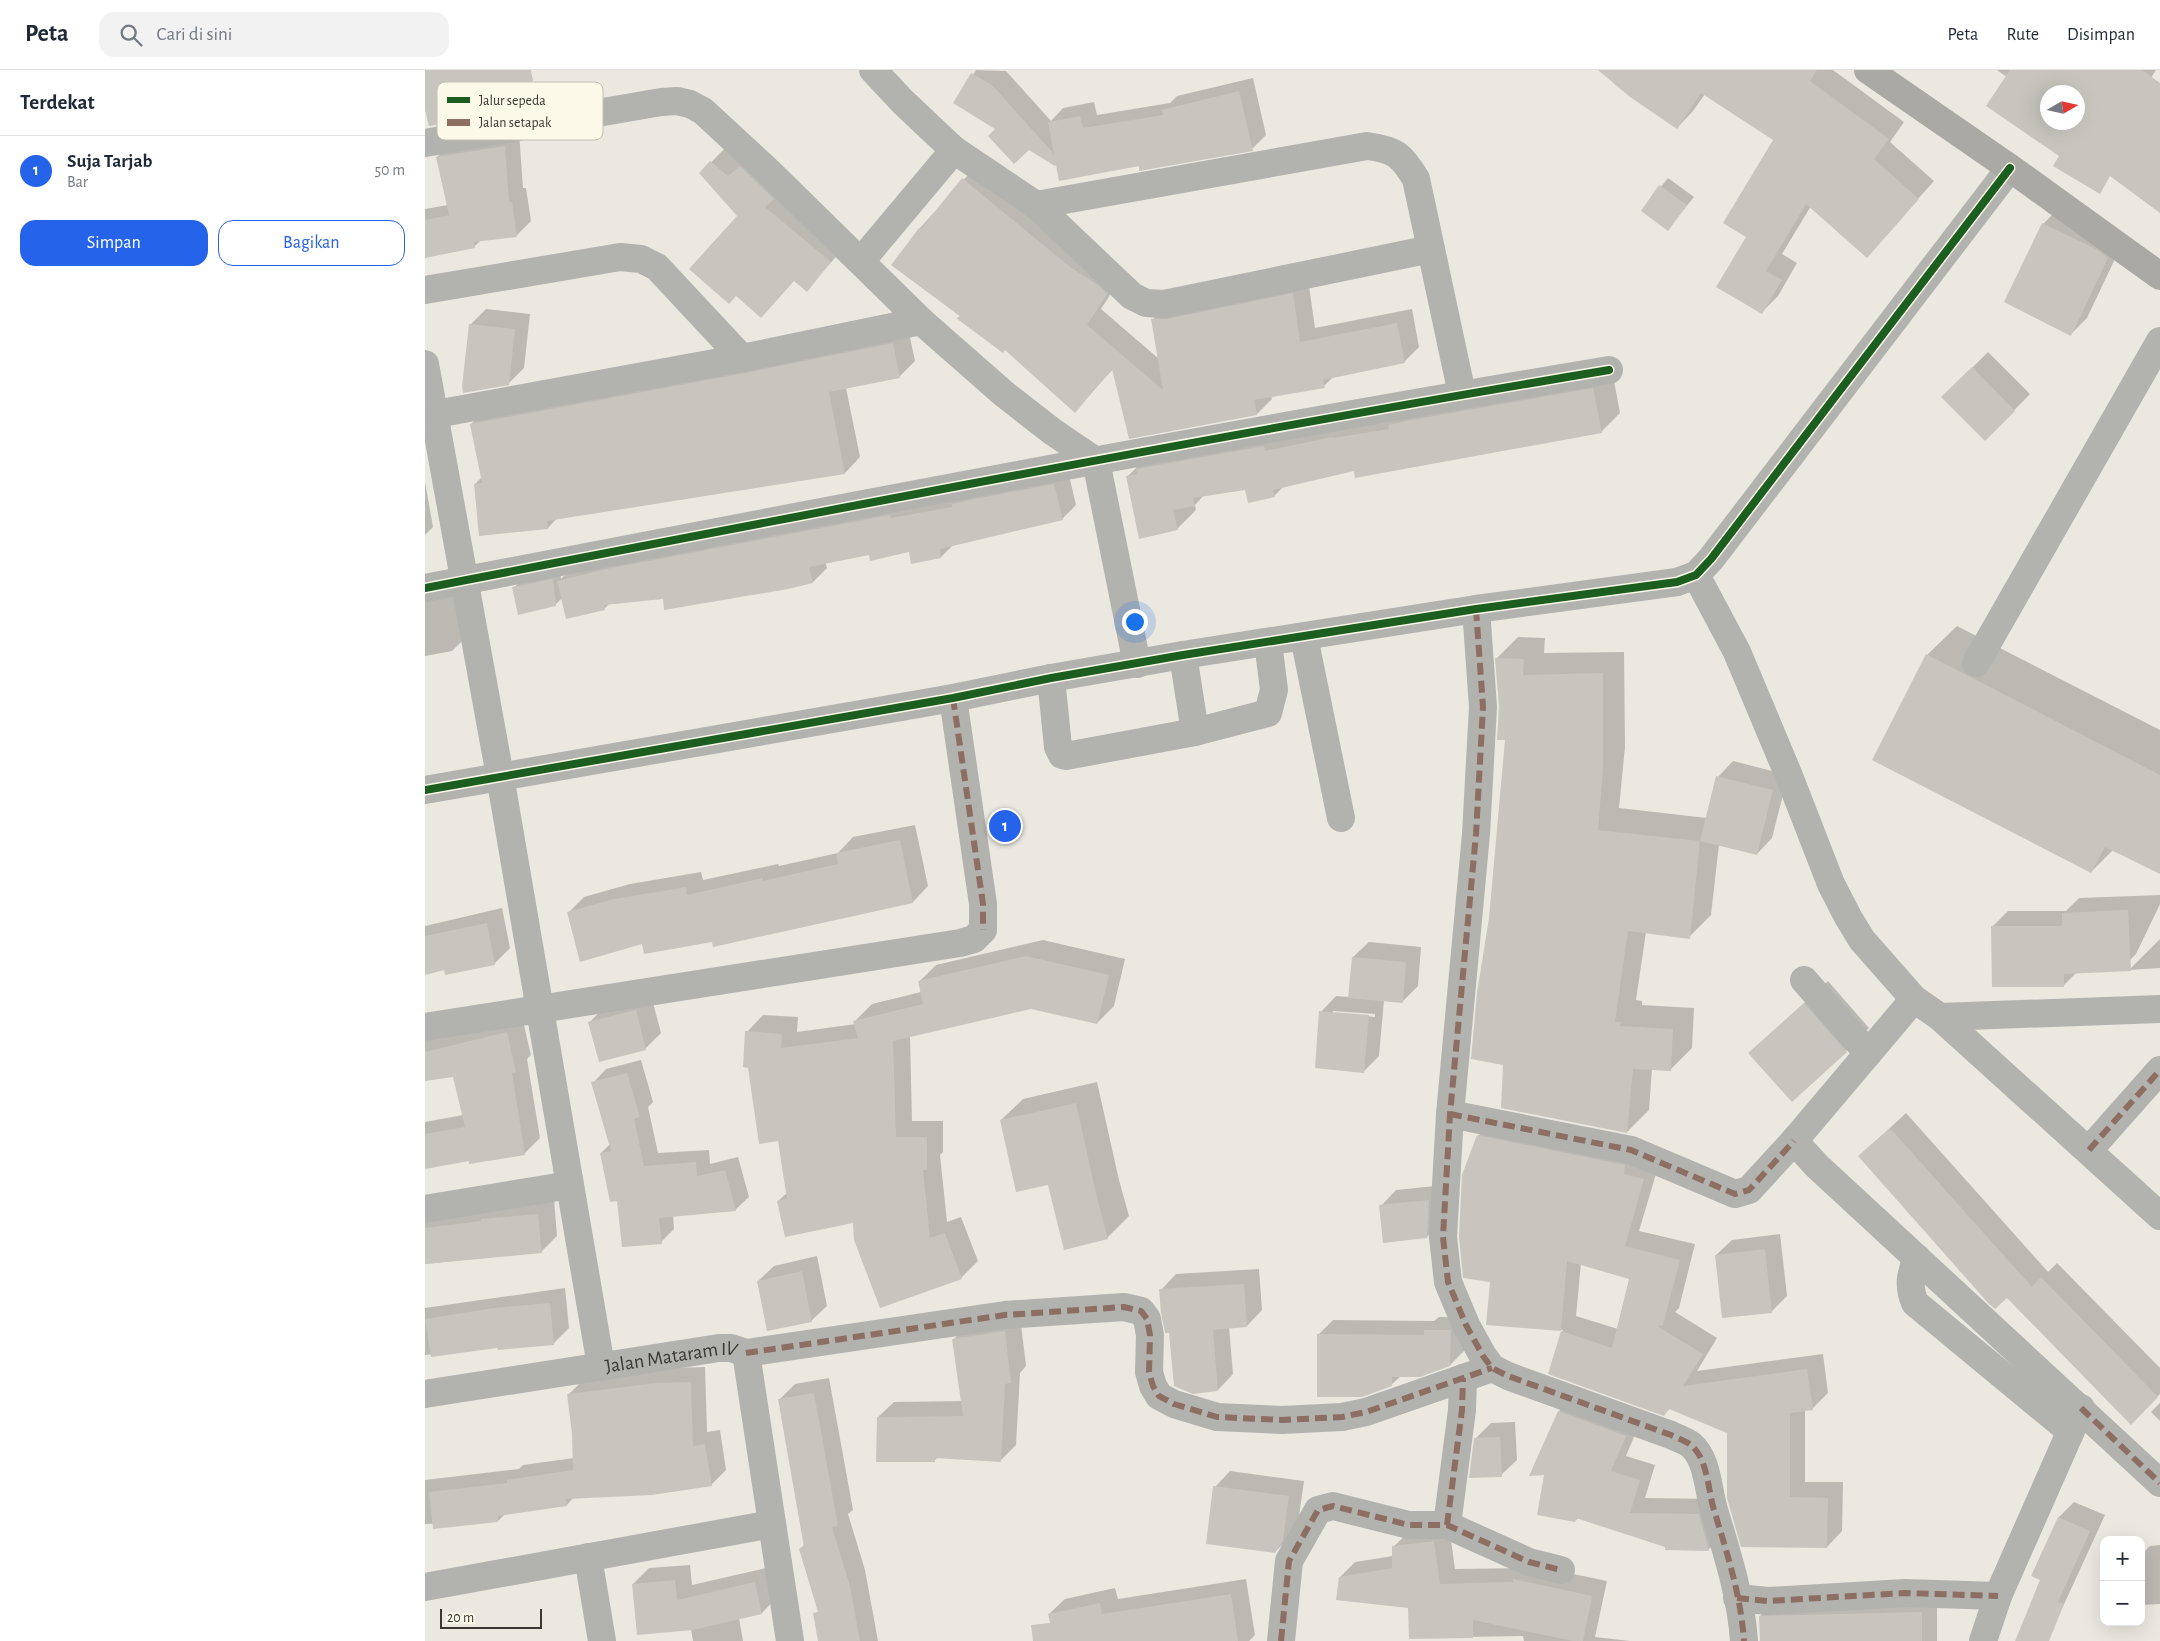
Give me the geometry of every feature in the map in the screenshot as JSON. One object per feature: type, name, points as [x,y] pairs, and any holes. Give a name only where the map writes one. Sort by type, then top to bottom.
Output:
[{"type":"main road","points":[[1868,70],[2011,168],[2160,276]]},
{"type":"street","points":[[873,70],[903,102],[954,150],[1036,205],[1132,296],[1145,303],[1164,304],[1431,249]]},
{"type":"street","points":[[603,112],[677,101],[690,104],[703,112],[861,261],[921,321],[1003,393],[1053,432],[1096,461],[1137,664]]},
{"type":"street","points":[[425,144],[447,140]]},
{"type":"street","points":[[1036,205],[1367,146],[1389,149],[1406,162],[1416,179],[1462,394]]},
{"type":"street","points":[[861,261],[954,150]]},
{"type":"street","points":[[425,790],[953,698],[1051,678],[1183,655],[1476,609],[1677,582],[1696,575],[1711,559],[2011,168]]},
{"type":"street","points":[[425,290],[620,257],[641,259],[657,267],[742,358]]},
{"type":"street","points":[[430,415],[742,358],[921,321]]},
{"type":"street","points":[[1976,663],[2160,342]]},
{"type":"street","points":[[425,364],[430,415],[465,580],[601,1366]]},
{"type":"street","points":[[425,588],[1096,461],[1462,394],[1609,370]]},
{"type":"street","points":[[1696,575],[1737,652],[1831,884],[1862,940],[1914,999],[1940,1017],[2160,1216]]},
{"type":"street","points":[[1476,609],[1483,707],[1477,834],[1450,1114],[1443,1237],[1448,1282],[1466,1325],[1483,1356],[1493,1368],[1508,1376],[1661,1432],[1692,1446],[1701,1460],[1727,1549],[1744,1641]]},
{"type":"street","points":[[1303,637],[1341,818]]},
{"type":"street","points":[[1051,678],[1058,747],[1062,754],[1066,756],[1195,732],[1267,713],[1274,690],[1268,642]]},
{"type":"street","points":[[1183,655],[1195,732]]},
{"type":"street","points":[[425,1027],[950,945],[974,939],[983,930],[983,904],[953,698]]},
{"type":"street","points":[[1804,980],[1868,1053]]},
{"type":"street","points":[[1450,1114],[1631,1150],[1735,1194],[1749,1190],[1794,1141],[1914,999]]},
{"type":"street","points":[[1940,1017],[2160,1009]]},
{"type":"street","points":[[2089,1150],[2160,1070]]},
{"type":"street","points":[[1794,1141],[1817,1166],[1917,1258],[2075,1420],[2160,1483]]},
{"type":"street","points":[[425,1209],[570,1184]]},
{"type":"street","points":[[745,1354],[1005,1315],[1125,1307],[1141,1311],[1147,1319],[1150,1334],[1149,1372],[1153,1386],[1159,1396],[1174,1404],[1217,1417],[1283,1420],[1342,1417],[1366,1412],[1493,1368]]},
{"type":"street","name":"Jalan Mataram IV","points":[[425,1394],[719,1348],[731,1348],[745,1354],[790,1641]]},
{"type":"street","points":[[1447,1525],[1462,1410],[1463,1378]]},
{"type":"street","points":[[1983,1641],[1998,1596],[2075,1420]]},
{"type":"street","points":[[1281,1641],[1289,1561],[1318,1510],[1333,1506],[1409,1525],[1447,1525],[1529,1562],[1561,1570]]},
{"type":"street","points":[[425,1587],[773,1524]]},
{"type":"street","points":[[588,1557],[602,1641]]},
{"type":"street","points":[[1737,1598],[1768,1601],[1905,1593],[1998,1596]]},
{"type":"building","points":[[425,70],[531,70],[533,81],[529,82],[437,82],[437,125],[429,126],[425,110]]},
{"type":"building","points":[[1598,70],[1817,70],[1810,81],[1889,139],[1874,159],[1919,199],[1867,258],[1806,204],[1766,271],[1782,280],[1762,314],[1716,287],[1746,237],[1723,223],[1773,140],[1701,93],[1677,129],[1630,97]]},
{"type":"building","points":[[2010,70],[2142,70],[2160,83],[2160,213],[2110,176],[2100,194],[2053,166],[2059,156],[1986,106]]},
{"type":"building","points":[[971,73],[992,85],[1054,154],[1048,122],[1080,116],[1083,128],[1163,115],[1162,110],[1239,91],[1253,151],[1139,171],[1139,166],[1059,181],[1056,165],[1029,150],[1014,164],[988,136],[995,129],[953,103]]},
{"type":"building","points":[[505,146],[509,202],[512,202],[517,237],[474,242],[475,248],[425,258],[425,220],[449,215],[436,157]]},
{"type":"building","points":[[710,161],[728,176],[740,166],[774,199],[765,207],[831,262],[807,292],[794,281],[761,318],[736,296],[729,304],[689,269],[737,216],[699,173]]},
{"type":"building","points":[[962,178],[1070,267],[1098,285],[1107,294],[1087,325],[1163,390],[1151,319],[1167,319],[1293,293],[1300,342],[1397,323],[1405,363],[1323,380],[1325,388],[1254,400],[1257,415],[1129,439],[1112,369],[1075,413],[1005,350],[1003,353],[956,318],[961,317],[891,265],[919,228],[921,229]]},
{"type":"building","points":[[1659,185],[1687,205],[1668,231],[1641,211]]},
{"type":"building","points":[[2042,223],[2096,249],[2108,258],[2071,336],[2004,302]]},
{"type":"building","points":[[469,324],[515,329],[509,385],[463,393],[462,387]]},
{"type":"building","points":[[893,343],[900,378],[829,392],[845,474],[547,521],[548,529],[479,536],[474,484],[482,483],[470,424],[745,373]]},
{"type":"building","points":[[1972,367],[2015,411],[1985,441],[1941,397]]},
{"type":"building","points":[[1593,388],[1602,433],[1355,478],[1354,471],[1273,490],[1275,497],[1248,503],[1245,490],[1193,498],[1195,506],[1173,510],[1178,530],[1139,539],[1126,476],[1137,474],[1136,469],[1264,446],[1265,451],[1332,437],[1389,429],[1388,425],[1406,421]]},
{"type":"building","points":[[1054,484],[1063,520],[940,549],[941,558],[911,564],[909,552],[870,561],[869,555],[809,567],[813,583],[788,589],[664,610],[663,599],[604,605],[605,610],[566,619],[557,581],[606,569],[890,515],[891,518],[952,507],[952,504]]},
{"type":"building","points":[[553,579],[556,606],[518,615],[512,587]]},
{"type":"building","points":[[1926,654],[2160,775],[2160,874],[2105,847],[2091,873],[1872,760]]},
{"type":"building","points":[[1495,658],[1524,659],[1523,675],[1603,673],[1603,770],[1598,830],[1700,841],[1690,939],[1628,931],[1615,1022],[1621,1022],[1620,1026],[1673,1029],[1671,1071],[1633,1069],[1627,1133],[1501,1108],[1503,1065],[1471,1059],[1477,993],[1489,918],[1505,740],[1497,740],[1499,706]]},
{"type":"building","points":[[1716,776],[1773,790],[1757,855],[1700,841]]},
{"type":"building","points":[[900,840],[913,903],[713,947],[712,942],[644,954],[642,944],[580,962],[567,912],[614,899],[686,887],[687,895],[763,878],[763,881],[838,864],[836,853]]},
{"type":"building","points":[[2128,910],[2131,971],[2064,974],[2064,987],[1992,987],[1991,926],[2062,926],[2062,913]]},
{"type":"building","points":[[487,923],[495,965],[445,975],[444,970],[425,975],[425,936]]},
{"type":"building","points":[[1026,956],[1109,975],[1097,1024],[1031,1009],[893,1041],[896,1137],[927,1137],[927,1170],[923,1170],[930,1238],[945,1233],[962,1279],[880,1308],[854,1240],[853,1223],[785,1237],[777,1201],[787,1199],[778,1141],[759,1144],[748,1068],[743,1067],[745,1031],[782,1034],[781,1048],[858,1038],[853,1021],[923,1004],[918,981]]},
{"type":"building","points":[[1352,957],[1406,962],[1403,1003],[1348,998]]},
{"type":"building","points":[[1804,1003],[1847,1052],[1792,1102],[1748,1053]]},
{"type":"building","points":[[636,1010],[646,1050],[599,1062],[588,1022]]},
{"type":"building","points":[[1319,1011],[1369,1015],[1364,1073],[1315,1068]]},
{"type":"building","points":[[507,1032],[516,1072],[512,1073],[525,1155],[469,1164],[469,1161],[425,1169],[425,1134],[465,1127],[453,1077],[425,1081],[425,1052]]},
{"type":"building","points":[[627,1073],[640,1117],[634,1119],[644,1166],[696,1162],[697,1176],[725,1170],[736,1211],[659,1218],[662,1244],[622,1247],[617,1201],[610,1202],[600,1153],[611,1151],[591,1082]]},
{"type":"building","points":[[1076,1103],[1108,1239],[1064,1250],[1048,1185],[1016,1192],[1000,1120]]},
{"type":"building","points":[[1890,1128],[2032,1287],[2041,1277],[2158,1397],[2131,1425],[2007,1298],[1995,1309],[1989,1304],[1858,1156]]},
{"type":"building","points":[[1477,1135],[1625,1165],[1624,1174],[1644,1179],[1625,1246],[1680,1260],[1663,1325],[1657,1326],[1703,1354],[1683,1386],[1807,1369],[1813,1410],[1790,1413],[1790,1497],[1828,1498],[1827,1548],[1741,1547],[1727,1498],[1727,1433],[1669,1409],[1664,1416],[1548,1374],[1561,1331],[1486,1325],[1490,1282],[1463,1278],[1459,1237],[1462,1175]],"holes":[[[1567,1261],[1629,1279],[1612,1348],[1561,1331]]]},
{"type":"building","points":[[1429,1200],[1427,1238],[1383,1243],[1379,1205]]},
{"type":"building","points":[[538,1214],[542,1253],[425,1264],[425,1228],[481,1221],[481,1219]]},
{"type":"building","points":[[1765,1249],[1772,1313],[1722,1318],[1715,1255]]},
{"type":"building","points":[[802,1271],[812,1322],[767,1331],[757,1281]]},
{"type":"building","points":[[1244,1284],[1247,1327],[1213,1330],[1218,1391],[1193,1394],[1174,1386],[1169,1333],[1165,1333],[1159,1289]]},
{"type":"building","points":[[550,1303],[554,1345],[498,1350],[497,1348],[431,1357],[425,1319],[494,1308]]},
{"type":"building","points":[[1424,1330],[1451,1330],[1450,1366],[1420,1377],[1392,1377],[1392,1386],[1362,1397],[1317,1397],[1317,1334],[1424,1335]]},
{"type":"building","points":[[1005,1331],[1011,1383],[1005,1384],[1001,1462],[935,1458],[935,1462],[876,1462],[877,1417],[963,1416],[952,1339]]},
{"type":"building","points":[[691,1382],[693,1446],[705,1444],[712,1486],[652,1495],[566,1499],[567,1506],[498,1516],[498,1522],[433,1529],[429,1492],[507,1483],[507,1480],[573,1470],[572,1434],[567,1394],[657,1383]]},
{"type":"building","points":[[814,1393],[838,1526],[832,1527],[850,1586],[860,1641],[818,1641],[813,1613],[818,1612],[799,1549],[804,1547],[778,1399]]},
{"type":"building","points":[[1558,1411],[1626,1436],[1611,1471],[1640,1480],[1630,1513],[1699,1514],[1709,1551],[1665,1550],[1665,1547],[1576,1518],[1575,1522],[1537,1515],[1544,1475],[1529,1476]]},
{"type":"building","points":[[1500,1437],[1502,1477],[1469,1478],[1474,1438]]},
{"type":"building","points":[[1213,1486],[1289,1496],[1283,1540],[1275,1553],[1206,1544]]},
{"type":"building","points":[[2058,1517],[2090,1531],[2058,1602],[2064,1604],[2049,1641],[2015,1641],[2040,1580],[2031,1576]]},
{"type":"building","points":[[1434,1541],[1440,1584],[1513,1582],[1513,1579],[1592,1596],[1583,1641],[1573,1641],[1473,1620],[1473,1638],[1409,1639],[1408,1608],[1336,1600],[1339,1577],[1392,1568],[1392,1546]]},
{"type":"building","points":[[675,1580],[677,1600],[755,1582],[762,1614],[693,1630],[637,1635],[632,1584]]},
{"type":"building","points":[[1231,1594],[1238,1641],[1033,1641],[1031,1625],[1050,1623],[1048,1614],[1100,1603],[1102,1614]]},
{"type":"building","points":[[1922,1612],[1922,1641],[1760,1641],[1759,1616]]},
{"type":"marked path","points":[[1476,609],[1483,707],[1476,834],[1450,1114],[1443,1237],[1448,1282],[1466,1325],[1492,1368],[1508,1376],[1671,1435],[1691,1445],[1697,1451],[1707,1476],[1714,1510],[1733,1575],[1744,1641]]},
{"type":"marked path","points":[[953,698],[983,904],[983,930]]},
{"type":"marked path","points":[[2089,1150],[2160,1070]]},
{"type":"marked path","points":[[1450,1114],[1631,1150],[1735,1194],[1749,1190],[1794,1141]]},
{"type":"marked path","points":[[746,1353],[1005,1315],[1124,1307],[1141,1311],[1147,1319],[1150,1335],[1149,1372],[1153,1386],[1159,1396],[1174,1404],[1217,1417],[1282,1420],[1342,1417],[1366,1412],[1492,1368]]},
{"type":"marked path","points":[[1447,1525],[1462,1410],[1463,1378]]},
{"type":"marked path","points":[[2081,1408],[2160,1483]]},
{"type":"marked path","points":[[1281,1641],[1289,1561],[1318,1510],[1333,1506],[1409,1525],[1447,1525],[1529,1562],[1561,1570]]},
{"type":"marked path","points":[[1737,1598],[1768,1601],[1905,1593],[1998,1596]]},
{"type":"cycle path","points":[[425,790],[953,698],[1051,678],[1183,655],[1476,609],[1677,582],[1696,575],[1711,559],[2010,168]]},
{"type":"cycle path","points":[[425,588],[1164,448],[1609,370]]},
{"type":"place","name":"Suja Tarjab","points":[[1005,826]]}]
